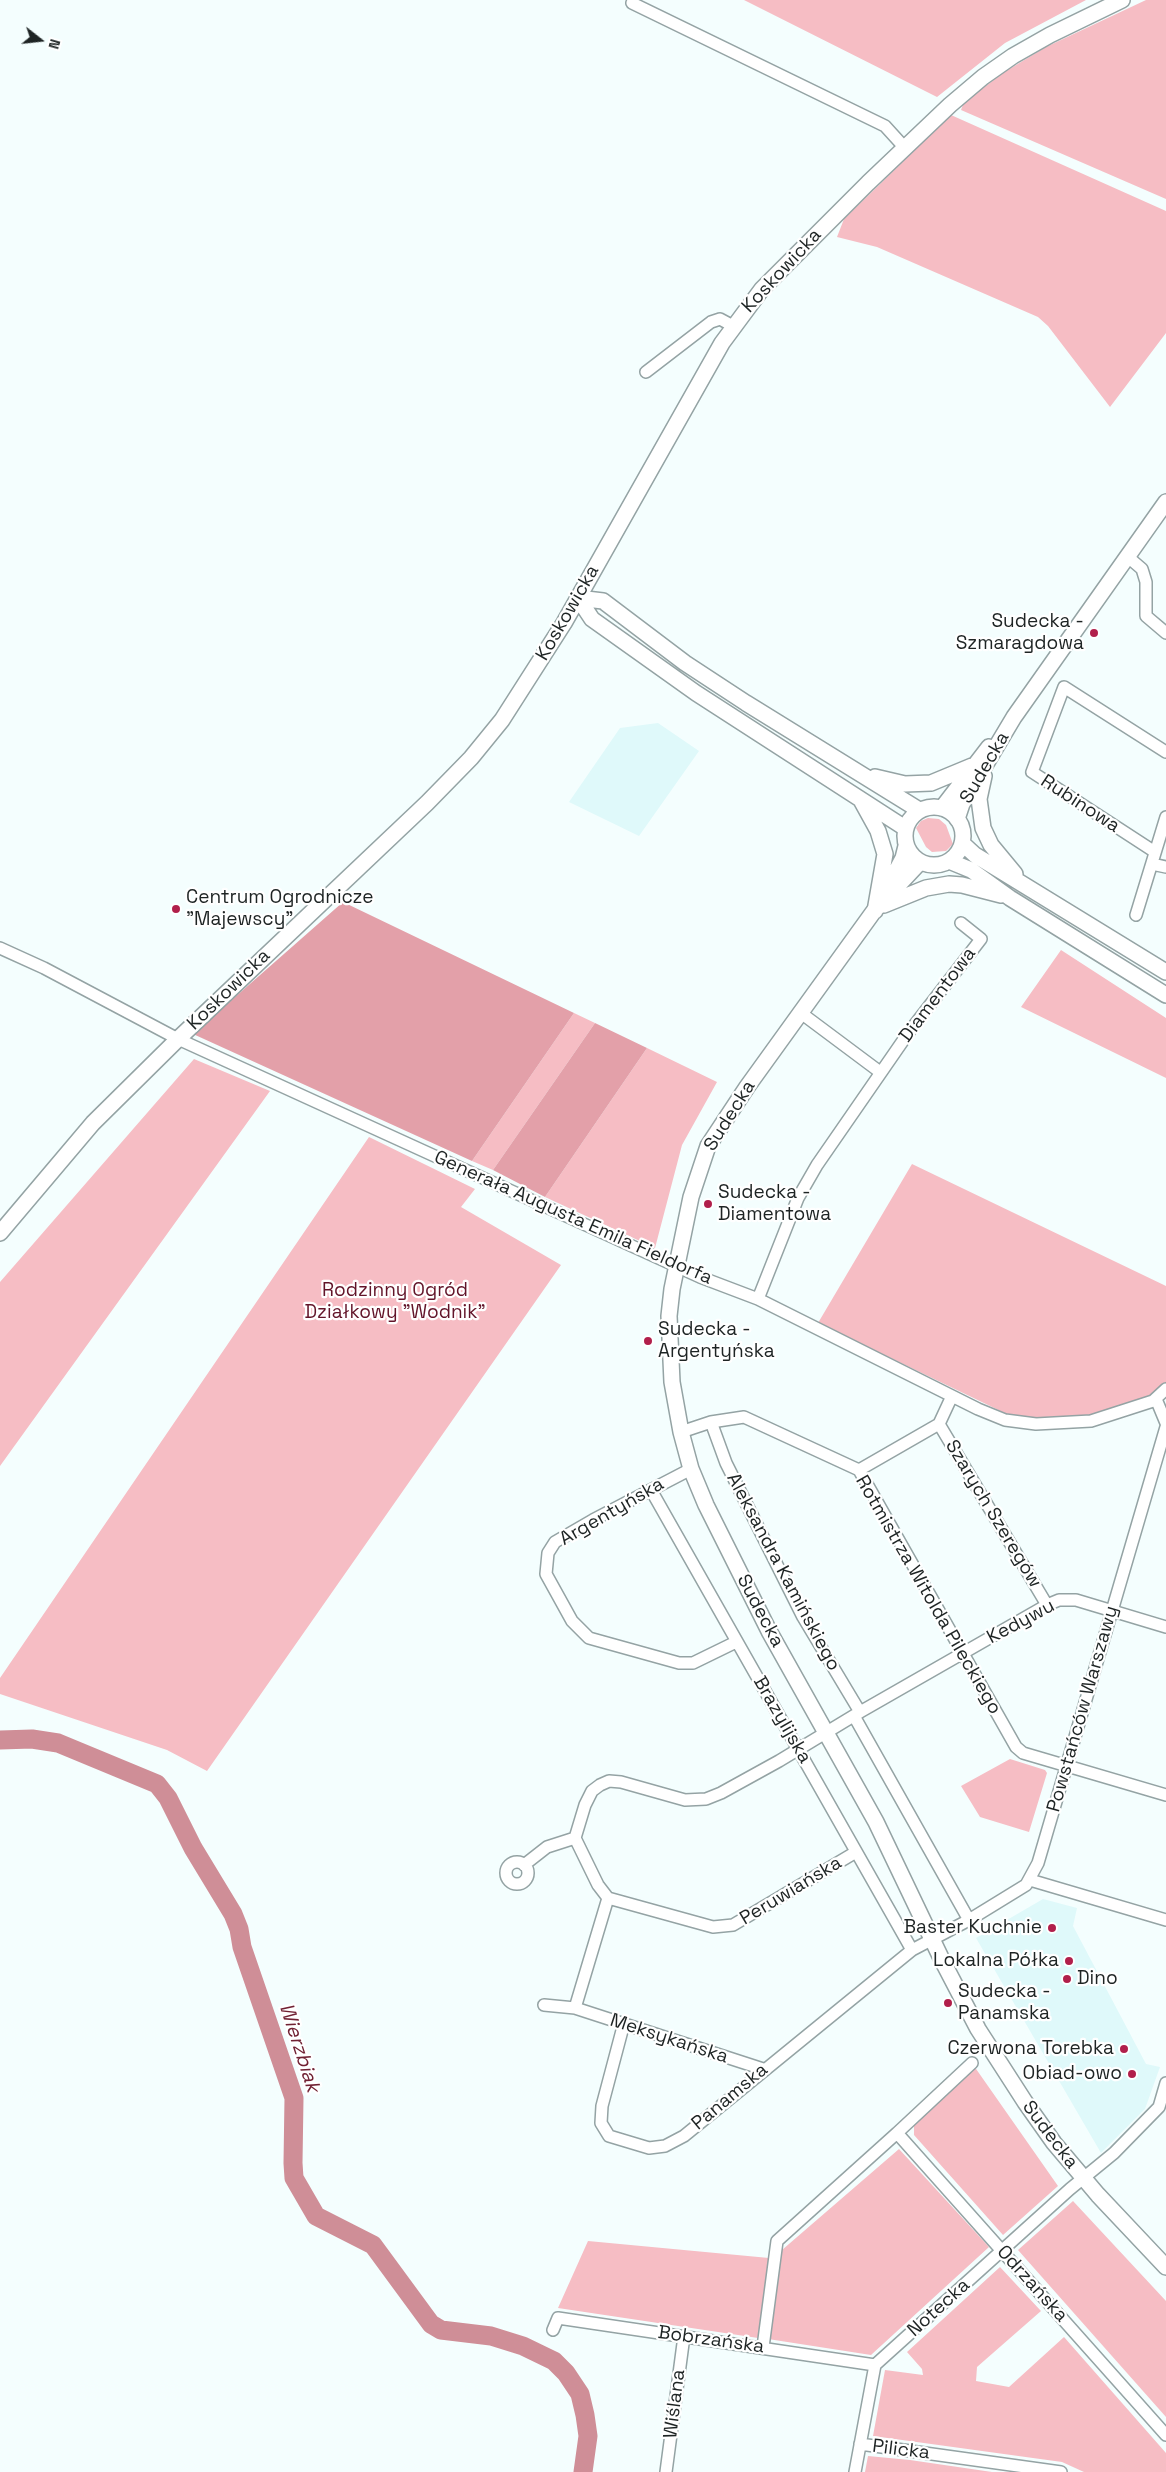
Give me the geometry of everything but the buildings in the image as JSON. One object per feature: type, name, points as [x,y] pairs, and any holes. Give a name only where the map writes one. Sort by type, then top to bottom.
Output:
[{"type":"street","name":"Koskowicka","points":[[0,1233],[94,1122],[178,1039],[380,849],[471,758],[518,697],[564,623],[733,326],[762,289],[950,105],[1013,56],[1050,35],[1122,0]]},
{"type":"street","points":[[632,3],[885,126],[905,148]]},
{"type":"street","points":[[646,372],[711,322],[720,320],[733,326]]},
{"type":"street","name":"Sudecka","points":[[942,808],[979,765],[1166,502]]},
{"type":"street","points":[[1128,557],[1142,569],[1146,582],[1146,616],[1166,633]]},
{"type":"street","points":[[596,567],[597,581],[603,601]]},
{"type":"street","points":[[578,598],[603,601],[685,663],[919,810]]},
{"type":"street","points":[[578,598],[592,619],[696,694],[905,828]]},
{"type":"street","points":[[564,623],[592,619]]},
{"type":"street","name":"Rubinowa","points":[[1153,858],[1032,772],[1064,687],[1166,752]]},
{"type":"street","points":[[863,775],[918,785],[941,780],[979,765],[979,799],[982,828],[991,845],[1021,881]]},
{"type":"street","name":"Sudecka","points":[[958,819],[962,804],[979,765]]},
{"type":"street","points":[[861,801],[880,834],[885,854],[874,911]]},
{"type":"street","points":[[926,807],[942,808],[958,819],[961,826],[962,844],[949,861],[935,866],[920,862],[906,846],[905,828],[908,821],[919,810],[926,807]]},
{"type":"street","points":[[1136,915],[1166,817]]},
{"type":"street","points":[[962,844],[975,855],[1021,881],[1166,972]]},
{"type":"street","name":"Sudecka","points":[[906,846],[903,858],[874,911],[735,1103],[708,1146],[692,1197],[676,1265],[669,1316],[672,1382],[681,1432],[691,1469],[706,1505],[750,1595],[876,1822],[965,2004],[998,2061],[1049,2136],[1083,2179],[1166,2267]]},
{"type":"street","points":[[1153,858],[1166,867]]},
{"type":"street","points":[[949,861],[971,870],[1010,898],[1166,995]]},
{"type":"street","name":"Sudecka","points":[[874,911],[920,862]]},
{"type":"street","points":[[874,911],[892,900],[926,888],[949,884],[962,884],[1010,898]]},
{"type":"street","name":"Diamentowa","points":[[758,1298],[798,1198],[880,1072],[981,939],[961,923]]},
{"type":"street","name":"Generała Augusta Emila Fieldorfa","points":[[0,948],[44,968],[178,1039],[700,1277],[758,1298],[952,1396],[1005,1420],[1036,1424],[1091,1421],[1156,1399],[1166,1389]]},
{"type":"street","points":[[801,1013],[880,1072]]},
{"type":"street","name":"Szarych Szeregów","points":[[859,1470],[939,1424],[952,1396]]},
{"type":"street","points":[[1156,1399],[1166,1425]]},
{"type":"street","name":"Rotmistrza Witolda Pileckiego","points":[[681,1432],[711,1422],[744,1417],[859,1470],[1016,1747],[1023,1752],[1166,1795]]},
{"type":"street","name":"Aleksandra Kamińskiego","points":[[711,1422],[726,1463],[799,1608],[961,1902],[969,1920]]},
{"type":"street","name":"Szarych Szeregów","points":[[939,1424],[1047,1605]]},
{"type":"street","name":"Powstańców Warszawy","points":[[932,1939],[969,1920],[1014,1893],[1030,1880],[1038,1863],[1065,1765],[1166,1425]]},
{"type":"street","name":"Argentyńska","points":[[691,1469],[556,1542],[548,1553],[546,1574],[568,1613],[589,1638],[679,1663],[692,1663],[736,1642]]},
{"type":"street","name":"Brazylijska","points":[[651,1490],[912,1950]]},
{"type":"street","name":"Kedywu","points":[[857,1714],[1047,1605],[1059,1600],[1076,1600],[1166,1627]]},
{"type":"street","points":[[575,2008],[608,1898],[598,1885],[575,1838],[585,1805],[592,1791],[609,1781],[621,1782],[685,1800],[706,1799],[721,1793],[857,1714]]},
{"type":"street","points":[[524,1865],[547,1847],[575,1838]]},
{"type":"street","name":"Peruwiańska","points":[[608,1898],[713,1927],[733,1925],[856,1852]]},
{"type":"street","points":[[1030,1880],[1166,1920]]},
{"type":"street","name":"Panamska","points":[[624,2024],[602,2106],[601,2123],[608,2136],[649,2148],[665,2146],[684,2136],[912,1950],[932,1939]]},
{"type":"street","name":"Meksykańska","points":[[544,2006],[575,2008],[764,2069]]},
{"type":"street","points":[[763,2347],[777,2241],[972,2063]]},
{"type":"street","points":[[1162,2108],[1166,2083]]},
{"type":"street","name":"Notecka","points":[[876,2365],[1083,2179],[1114,2154],[1162,2108]]},
{"type":"street","name":"Odrzańska","points":[[897,2133],[1166,2435]]},
{"type":"street","name":"Bobrzańska","points":[[553,2330],[558,2318],[876,2365]]},
{"type":"street","name":"Wiślana","points":[[666,2472],[684,2336]]},
{"type":"street","points":[[856,2472],[876,2365]]},
{"type":"street","name":"Pilicka","points":[[860,2444],[1061,2472]]},
{"type":"shaded area","points":[[658,723],[699,751],[639,836],[569,802],[620,728]]},
{"type":"shaded area","points":[[343,902],[574,1013],[472,1161],[193,1034]]},
{"type":"shaded area","points":[[595,1023],[647,1048],[545,1197],[493,1170]]},
{"type":"shaded area","points":[[1043,1899],[1077,1908],[1073,1926],[1146,2064],[1160,2067],[1145,2109],[1101,2153],[976,1938]]},
{"type":"green space","points":[[744,0],[1086,0],[1005,43],[937,97]]},
{"type":"green space","points":[[1146,0],[1166,0],[1166,199],[961,110],[964,102],[1006,71],[1046,47]]},
{"type":"green space","points":[[951,115],[1166,211],[1166,333],[1110,407],[1048,326],[1038,317],[877,247],[837,237],[844,219]]},
{"type":"green space","points":[[928,818],[939,819],[946,825],[953,844],[946,851],[932,852],[926,847],[916,828],[921,821]]},
{"type":"green space","points":[[1061,950],[1166,1018],[1166,1078],[1021,1007]]},
{"type":"green space","points":[[574,1013],[595,1023],[493,1170],[472,1161]]},
{"type":"green space","points":[[647,1048],[717,1082],[682,1145],[655,1248],[545,1197]]},
{"type":"green space","points":[[194,1059],[270,1091],[0,1466],[0,1282]]},
{"type":"green space","name":"Rodzinny Ogród Działkowy \"Wodnik\"","points":[[369,1137],[475,1189],[461,1207],[561,1265],[207,1771],[167,1750],[0,1694],[0,1678]]},
{"type":"green space","points":[[912,1164],[1166,1286],[1166,1383],[1154,1396],[1080,1418],[1015,1418],[818,1323]]},
{"type":"green space","points":[[1010,1759],[1045,1770],[1047,1773],[1029,1832],[980,1817],[961,1786]]},
{"type":"green space","points":[[974,2066],[1058,2186],[1003,2235],[914,2135],[914,2120]]},
{"type":"green space","points":[[899,2149],[989,2247],[871,2355],[768,2339],[782,2250]]},
{"type":"green space","points":[[1073,2201],[1166,2301],[1166,2417],[1018,2250]]},
{"type":"green space","points":[[588,2241],[769,2258],[758,2338],[558,2308]]},
{"type":"green space","points":[[1000,2267],[1041,2311],[977,2367],[976,2381],[1009,2387],[1064,2337],[1166,2453],[1166,2472],[1084,2472],[1062,2462],[873,2436],[885,2370],[923,2375],[922,2369],[907,2352]]},
{"type":"green space","points":[[868,2456],[910,2460],[992,2472],[865,2472]]},
{"type":"waterway","name":"Wierzbiak","points":[[0,1740],[32,1739],[58,1743],[157,1784],[168,1798],[193,1848],[233,1914],[239,1929],[242,1947],[294,2098],[294,2178],[316,2216],[373,2245],[431,2324],[441,2330],[491,2336],[523,2346],[554,2361],[566,2373],[580,2394],[588,2436],[583,2472]]},
{"type":"place","name":"Sudecka - Szmaragdowa","points":[[1094,633]]},
{"type":"place","name":"Centrum Ogrodnicze \"Majewscy\"","points":[[176,909]]},
{"type":"place","name":"Sudecka - Diamentowa","points":[[708,1204]]},
{"type":"place","name":"Sudecka - Argentyńska","points":[[648,1341]]},
{"type":"place","name":"Baster Kuchnie","points":[[1052,1928]]},
{"type":"place","name":"Lokalna Półka","points":[[1069,1961]]},
{"type":"place","name":"Dino","points":[[1067,1979]]},
{"type":"place","name":"Sudecka - Panamska","points":[[948,2003]]},
{"type":"place","name":"Czerwona Torebka","points":[[1124,2049]]},
{"type":"place","name":"Obiad-owo","points":[[1132,2074]]}]
